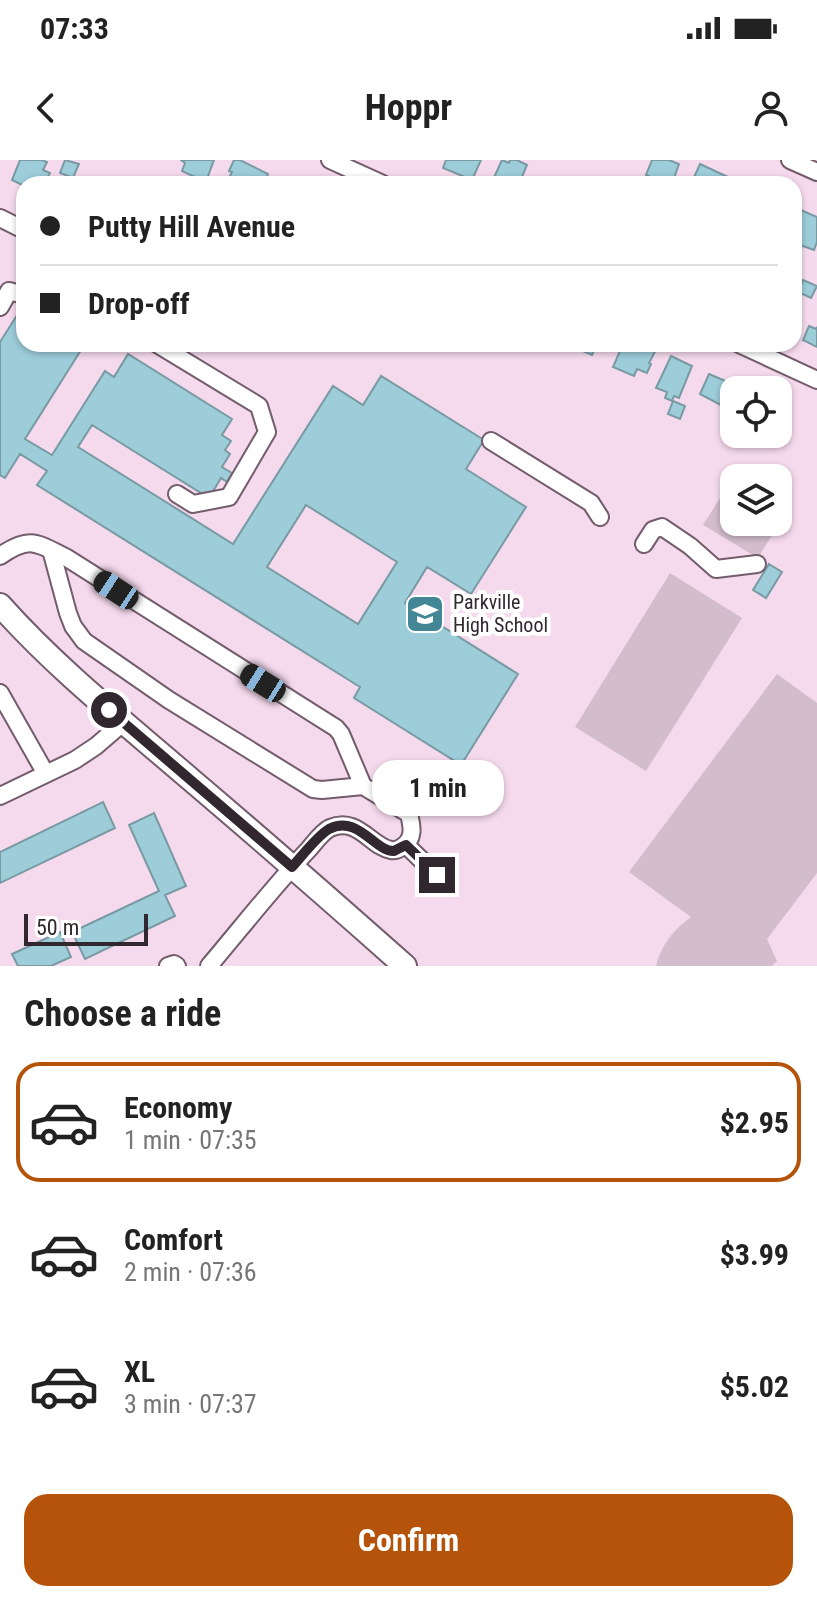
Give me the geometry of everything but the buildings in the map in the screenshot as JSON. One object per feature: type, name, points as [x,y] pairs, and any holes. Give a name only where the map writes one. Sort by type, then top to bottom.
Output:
[{"type":"main road","points":[[0,605],[57,665],[405,966]]},
{"type":"street","points":[[330,160],[352,171]]},
{"type":"street","points":[[790,160],[817,172]]},
{"type":"street","points":[[0,307],[9,291],[16,293]]},
{"type":"street","points":[[170,352],[259,406],[267,432],[229,497],[193,504],[177,494]]},
{"type":"street","points":[[756,352],[817,380]]},
{"type":"street","points":[[491,441],[591,503],[600,517]]},
{"type":"street","points":[[644,544],[653,530],[662,527],[716,569],[757,564]]},
{"type":"street","points":[[0,556],[24,542],[38,544],[67,558],[336,728],[363,786],[409,814],[412,833],[406,845],[396,850],[390,850],[355,828],[337,826],[325,831],[209,966]]},
{"type":"street","points":[[51,550],[73,626],[84,641],[169,700],[313,789],[363,786]]},
{"type":"street","points":[[0,693],[46,774]]},
{"type":"street","points":[[0,796],[75,760],[124,722]]},
{"type":"street","points":[[406,845],[437,875]]},
{"type":"street","points":[[168,966],[177,966]]},
{"type":"shaded area","points":[[720,498],[720,535],[703,525]]},
{"type":"shaded area","points":[[721,536],[771,536],[758,558]]},
{"type":"shaded area","points":[[670,573],[742,618],[646,771],[575,727]]},
{"type":"shaded area","points":[[777,674],[817,703],[817,873],[767,939],[777,961],[772,966],[656,966],[669,938],[691,917],[629,872]]},
{"type":"place","name":"Parkville High School","points":[[425,614]]},
{"type":"route","points":[[109,710],[292,867],[325,831],[348,826],[393,851],[406,845],[437,875]]}]
